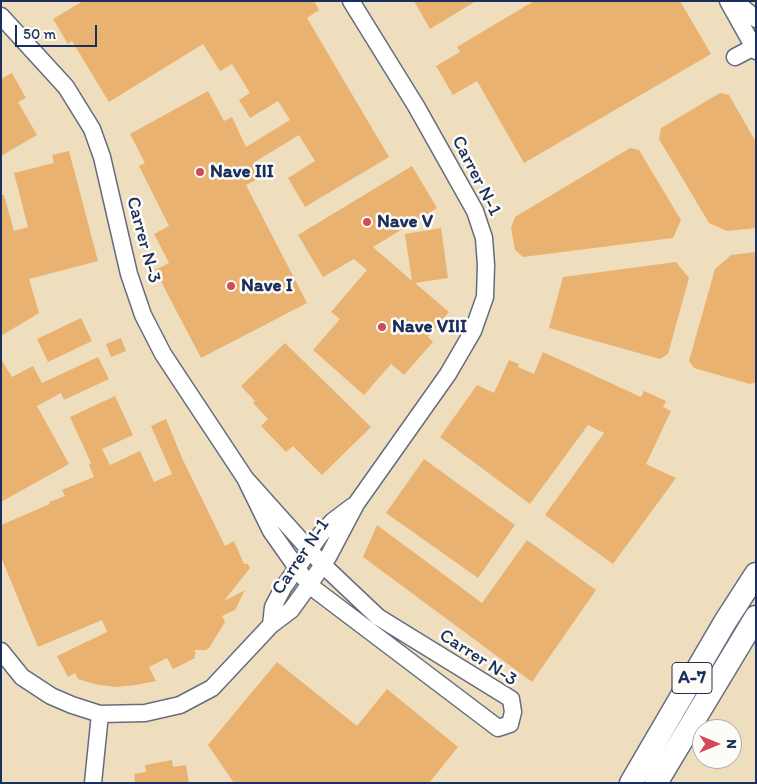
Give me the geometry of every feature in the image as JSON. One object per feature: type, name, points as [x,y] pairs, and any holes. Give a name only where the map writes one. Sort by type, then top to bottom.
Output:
[{"type":"highway","name":"A-7","points":[[631,783],[724,622],[756,574]]},
{"type":"highway","name":"A-7","points":[[656,783],[756,617]]},
{"type":"street","name":"Carrer N-1","points":[[272,625],[290,610],[309,585],[345,527],[356,504],[448,374],[473,331],[485,297],[486,265],[484,238],[475,211],[416,106],[351,1]]},
{"type":"street","points":[[728,1],[755,49],[735,57]]},
{"type":"street","points":[[735,1],[756,19]]},
{"type":"street","name":"Carrer N-3","points":[[1,16],[66,87],[92,129],[102,157],[129,274],[143,316],[163,354],[245,478],[272,531],[309,585],[498,728],[510,724],[513,712],[510,699],[378,617],[322,565],[245,478]]},
{"type":"street","name":"Carrer N-1","points":[[272,625],[273,607],[283,588],[333,521],[356,504]]},
{"type":"street","points":[[1,651],[22,676],[51,696],[72,706],[100,714],[146,713],[180,706],[212,688],[272,625]]},
{"type":"street","points":[[93,783],[100,714]]},
{"type":"building","points":[[83,1],[314,1],[319,10],[307,18],[389,157],[305,207],[288,178],[315,161],[299,135],[253,163],[260,178],[246,185],[307,303],[201,358],[155,270],[169,263],[154,234],[169,226],[139,166],[145,163],[130,134],[208,91],[224,121],[232,117],[246,147],[290,120],[278,101],[250,118],[239,100],[250,93],[232,64],[220,71],[203,44],[109,102],[72,41],[68,44],[53,19]]},
{"type":"building","points":[[414,1],[476,1],[430,29]]},
{"type":"building","points":[[534,1],[680,1],[711,54],[524,163],[477,81],[453,95],[436,66],[460,52],[457,47]]},
{"type":"building","points":[[12,73],[26,98],[18,102],[37,135],[1,156],[1,79]]},
{"type":"building","points":[[720,93],[729,95],[756,142],[756,228],[727,231],[709,223],[659,139],[661,128]]},
{"type":"building","points":[[630,148],[639,150],[681,220],[673,238],[523,257],[515,250],[511,228],[515,217]]},
{"type":"building","points":[[69,151],[98,261],[29,279],[39,313],[1,336],[1,195],[4,195],[14,231],[28,227],[14,173],[54,163],[52,155]]},
{"type":"building","points":[[412,166],[437,208],[373,247],[412,281],[405,234],[441,228],[448,278],[415,283],[449,312],[428,337],[433,342],[404,375],[391,364],[364,395],[313,350],[340,319],[331,312],[367,270],[354,259],[323,277],[298,235]]},
{"type":"building","points":[[756,252],[756,382],[750,384],[694,368],[689,361],[715,269],[731,255]]},
{"type":"building","points":[[676,262],[689,278],[668,354],[660,359],[549,328],[563,277]]},
{"type":"building","points":[[81,318],[92,341],[48,362],[37,339]]},
{"type":"building","points":[[121,338],[126,351],[111,357],[106,344]]},
{"type":"building","points":[[285,343],[371,427],[322,475],[293,446],[286,452],[261,426],[268,419],[241,386]]},
{"type":"building","points":[[543,352],[641,397],[644,391],[666,401],[663,407],[671,411],[646,464],[676,478],[613,564],[545,515],[604,433],[588,425],[530,504],[440,437],[477,385],[494,393],[509,360],[519,364],[518,367],[534,374]]},
{"type":"building","points":[[98,357],[109,379],[64,400],[61,393],[37,406],[69,464],[1,502],[1,359],[12,377],[33,366],[42,383]]},
{"type":"building","points":[[115,396],[133,435],[102,449],[110,465],[140,451],[154,482],[172,474],[151,426],[166,419],[182,458],[225,546],[234,541],[244,564],[248,564],[250,568],[224,601],[245,590],[235,610],[222,616],[225,622],[209,648],[206,650],[194,650],[195,658],[173,669],[167,658],[149,667],[156,681],[115,687],[94,684],[78,679],[75,673],[68,677],[57,656],[107,632],[102,620],[38,647],[1,557],[1,525],[50,504],[49,502],[65,496],[62,490],[94,477],[89,465],[91,463],[70,417]]},
{"type":"building","points":[[424,459],[515,525],[478,578],[386,513]]},
{"type":"building","points":[[377,525],[482,603],[527,540],[596,590],[532,682],[363,557]]},
{"type":"building","points":[[277,662],[357,726],[387,689],[458,747],[429,783],[234,783],[208,745]]},
{"type":"building","points":[[172,760],[173,767],[186,765],[189,783],[135,783],[134,774],[146,772],[145,765]]},
{"type":"place","name":"Nave III","points":[[200,172]]},
{"type":"place","name":"Nave V","points":[[367,222]]},
{"type":"place","name":"Nave I","points":[[231,286]]},
{"type":"place","name":"Nave VIII","points":[[382,327]]}]
